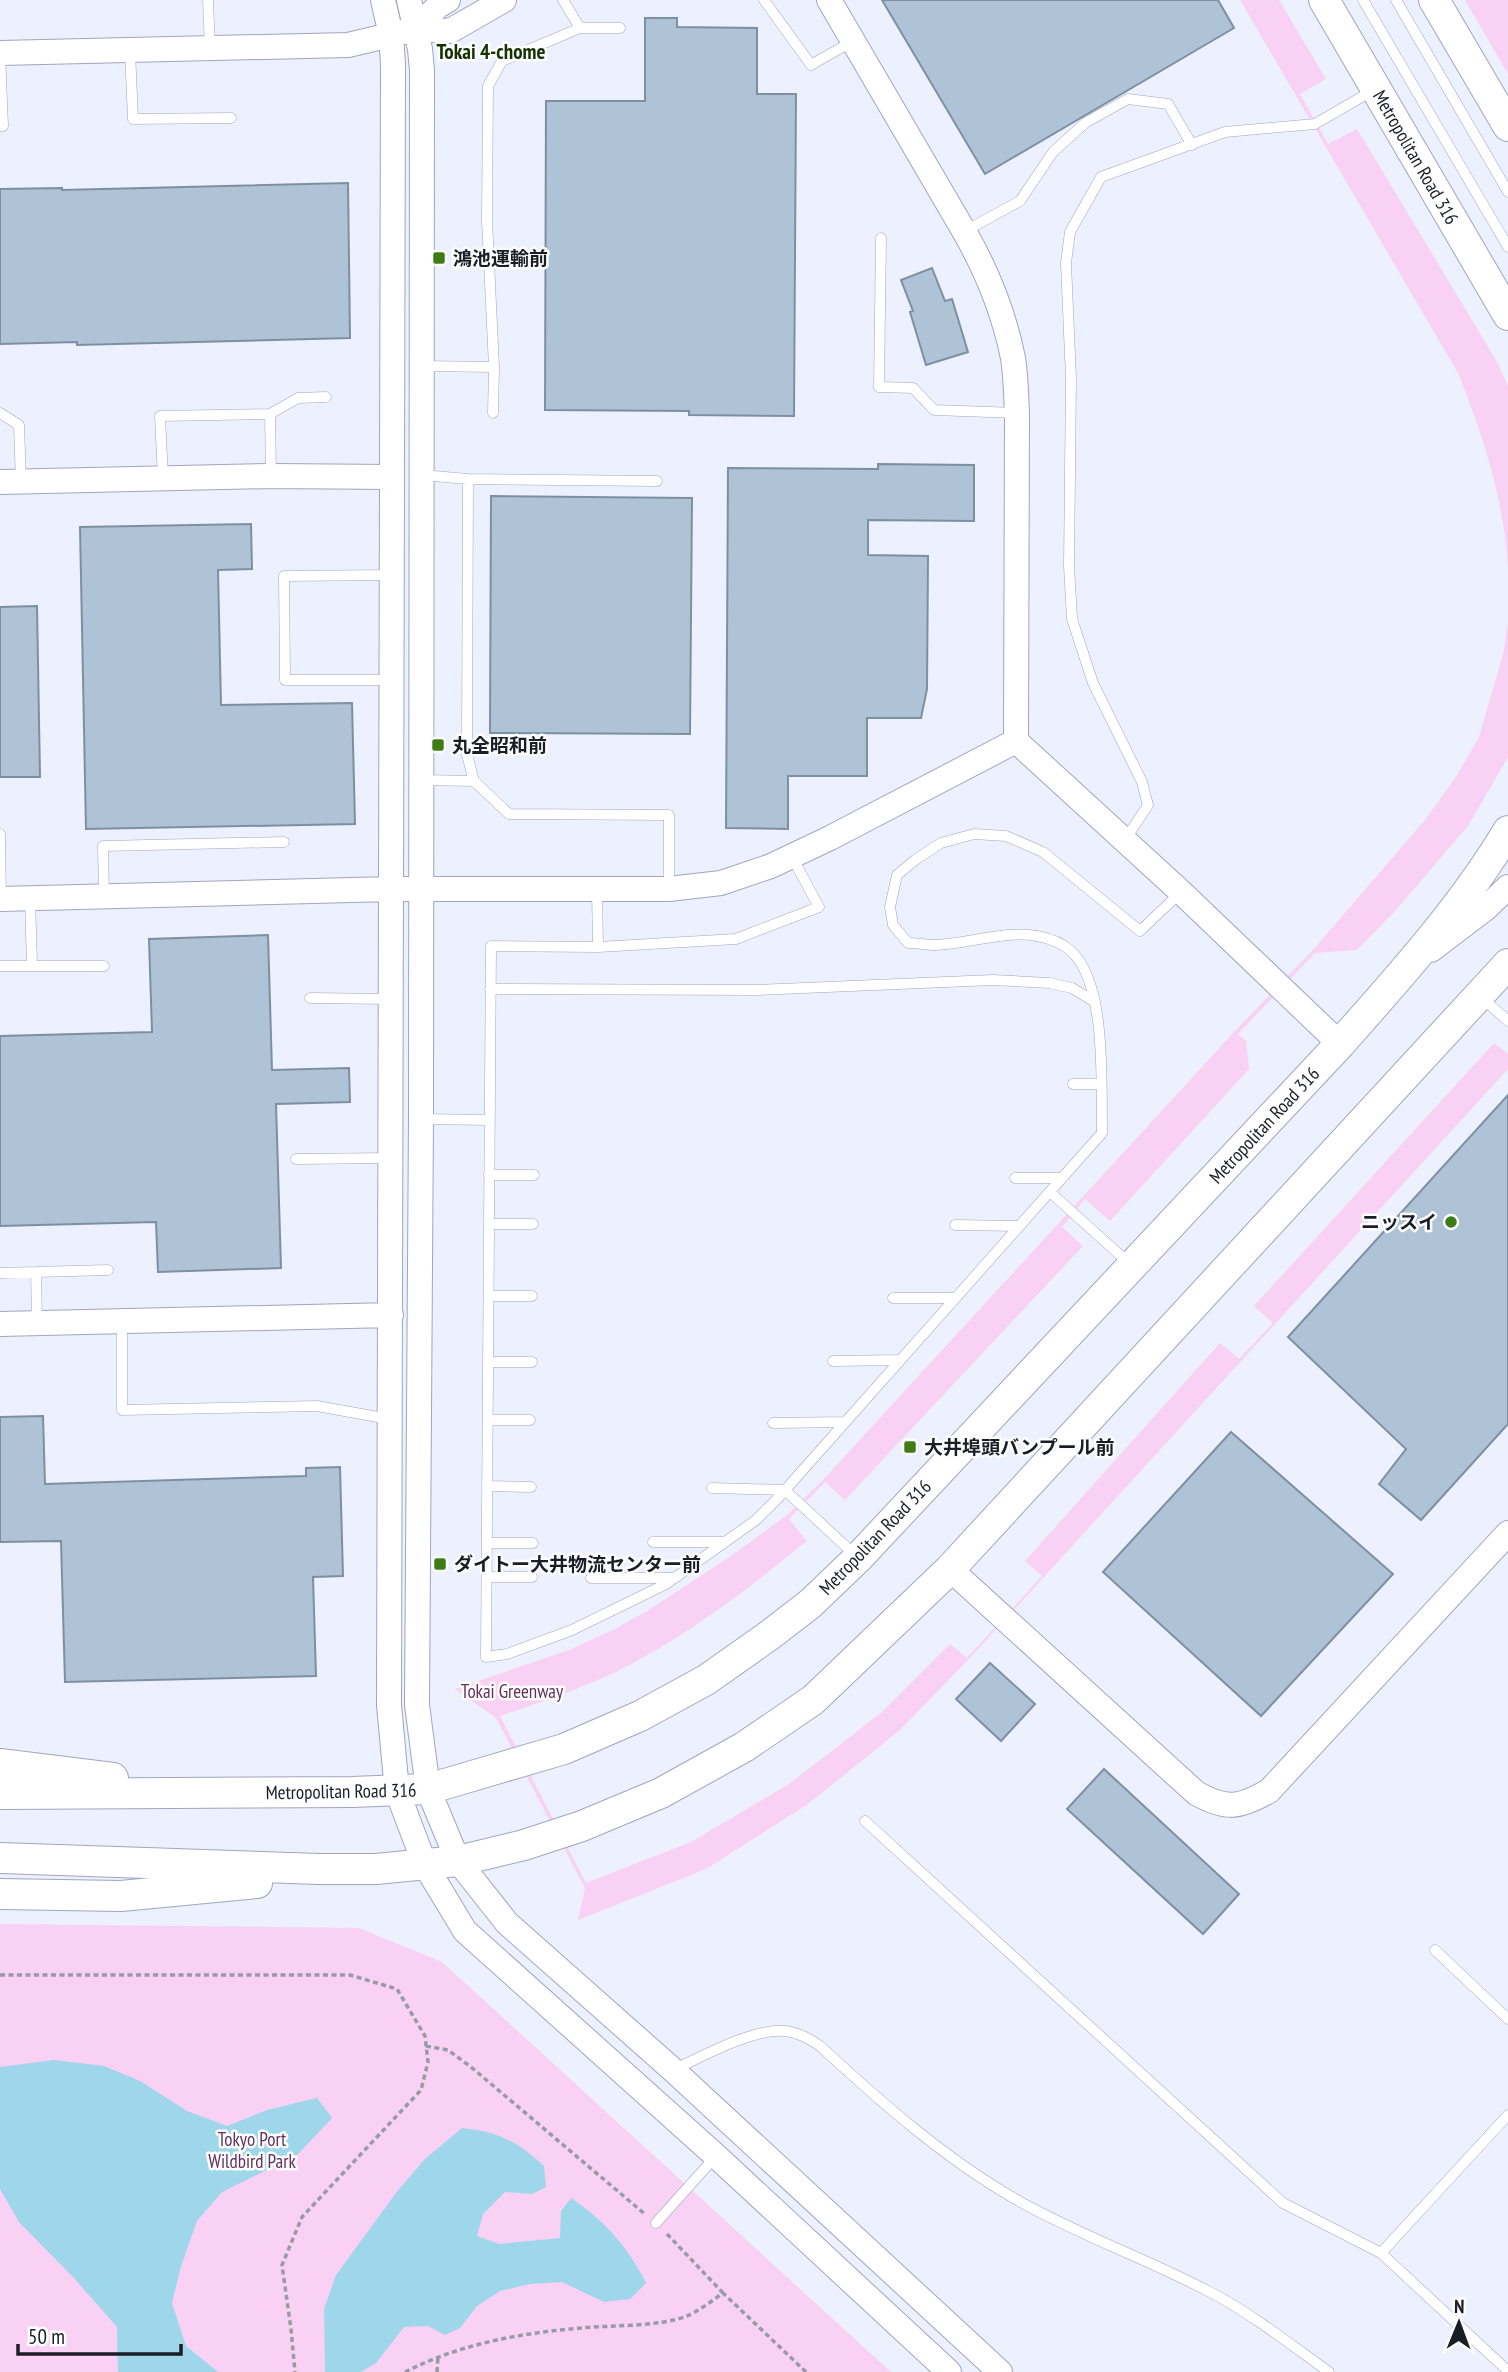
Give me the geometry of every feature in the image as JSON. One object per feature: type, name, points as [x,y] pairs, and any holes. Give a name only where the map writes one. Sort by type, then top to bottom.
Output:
[{"type":"main road","name":"Metropolitan Road 316","points":[[1324,0],[1508,315]]},
{"type":"main road","points":[[1434,0],[1508,127]]},
{"type":"main road","name":"Metropolitan Road 316","points":[[0,1794],[428,1789],[564,1749],[639,1716],[705,1680],[810,1604],[858,1558],[1340,1044],[1408,967],[1468,891],[1508,831]]},
{"type":"main road","points":[[0,1858],[319,1869],[376,1869],[458,1861],[524,1845],[582,1826],[661,1793],[744,1747],[813,1700],[950,1569],[1508,964]]},
{"type":"main road","points":[[0,1764],[231,1792]]},
{"type":"main road","points":[[0,1894],[121,1896],[258,1883],[319,1869]]},
{"type":"street","points":[[383,0],[391,36],[393,64],[389,1705],[397,1791],[425,1865],[465,1931],[716,2156],[949,2372]]},
{"type":"street","points":[[409,0],[422,70],[421,1119],[417,1705],[428,1789],[458,1861],[507,1923],[673,2070],[1000,2372]]},
{"type":"street","points":[[416,29],[438,6],[448,0]]},
{"type":"street","points":[[0,53],[348,45],[416,29],[450,31],[504,0]]},
{"type":"street","points":[[829,0],[985,268],[1002,313],[1013,360],[1017,413],[1016,741],[1181,892],[1340,1044]]},
{"type":"street","points":[[10,482],[271,476],[392,477]]},
{"type":"street","points":[[0,899],[391,889],[669,889],[721,883],[792,856],[1016,741]]},
{"type":"street","points":[[1408,967],[1485,909],[1508,887]]},
{"type":"street","points":[[0,1324],[391,1315]]},
{"type":"street","points":[[950,1569],[1196,1793],[1215,1804],[1233,1805],[1252,1801],[1269,1791],[1508,1533]]},
{"type":"lane","points":[[208,0],[210,49]]},
{"type":"lane","points":[[563,0],[580,28]]},
{"type":"lane","points":[[764,0],[811,65],[853,41]]},
{"type":"lane","points":[[1363,0],[1508,247]]},
{"type":"lane","points":[[1396,0],[1508,192]]},
{"type":"lane","points":[[493,413],[494,367],[487,220],[488,86],[502,61],[580,28],[620,28]]},
{"type":"lane","points":[[130,50],[133,119],[231,118]]},
{"type":"lane","points":[[0,53],[3,126],[0,126]]},
{"type":"lane","points":[[1125,841],[1148,805],[1142,782],[1093,683],[1072,619],[1069,566],[1071,379],[1066,263],[1070,232],[1101,177],[1226,132],[1315,124],[1376,89]]},
{"type":"lane","points":[[964,231],[1020,201],[1053,152],[1085,123],[1128,99],[1168,104],[1192,145]]},
{"type":"lane","points":[[881,238],[879,387],[913,388],[934,410],[1017,413]]},
{"type":"lane","points":[[421,366],[494,367]]},
{"type":"lane","points":[[163,479],[160,416],[270,414],[298,398],[326,397]]},
{"type":"lane","points":[[0,413],[19,425],[10,482]]},
{"type":"lane","points":[[270,414],[271,476]]},
{"type":"lane","points":[[421,475],[468,479],[657,481]]},
{"type":"lane","points":[[468,479],[467,755],[474,781],[509,814],[668,815],[669,889]]},
{"type":"lane","points":[[391,680],[285,680],[284,576],[392,575]]},
{"type":"lane","points":[[420,780],[474,781]]},
{"type":"lane","points":[[0,834],[0,899]]},
{"type":"lane","points":[[792,856],[819,907],[736,939],[598,947],[491,946],[486,1657],[507,1654],[572,1630],[674,1578],[756,1520],[1102,1132],[1100,1030],[1095,1003],[1083,967],[1071,951],[1057,942],[1020,935],[936,945],[908,943],[893,925],[890,907],[897,875],[941,843],[974,834],[1006,836],[1043,852],[1140,931],[1181,892]]},
{"type":"lane","points":[[104,896],[103,846],[284,842]]},
{"type":"lane","points":[[597,889],[598,947]]},
{"type":"lane","points":[[30,898],[33,967]]},
{"type":"lane","points":[[0,967],[104,966]]},
{"type":"lane","points":[[491,989],[755,990],[993,980],[1049,983],[1072,988],[1095,1003]]},
{"type":"lane","points":[[1479,995],[1508,1021]]},
{"type":"lane","points":[[310,998],[391,999]]},
{"type":"lane","points":[[1073,1084],[1101,1084]]},
{"type":"lane","points":[[421,1119],[490,1120]]},
{"type":"lane","points":[[296,1159],[391,1158]]},
{"type":"lane","points":[[489,1175],[534,1175]]},
{"type":"lane","points":[[1015,1178],[1062,1178]]},
{"type":"lane","points":[[1050,1192],[1132,1266]]},
{"type":"lane","points":[[489,1224],[533,1224]]},
{"type":"lane","points":[[955,1225],[1019,1226]]},
{"type":"lane","points":[[0,1273],[108,1270]]},
{"type":"lane","points":[[36,1272],[37,1324]]},
{"type":"lane","points":[[489,1296],[532,1296]]},
{"type":"lane","points":[[893,1298],[955,1298]]},
{"type":"lane","points":[[122,1322],[122,1410],[317,1406],[391,1419]]},
{"type":"lane","points":[[833,1361],[900,1360]]},
{"type":"lane","points":[[488,1362],[532,1362]]},
{"type":"lane","points":[[488,1420],[530,1420]]},
{"type":"lane","points":[[773,1423],[845,1422]]},
{"type":"lane","points":[[487,1486],[531,1487]]},
{"type":"lane","points":[[712,1488],[785,1490],[858,1558]]},
{"type":"lane","points":[[653,1542],[725,1542]]},
{"type":"lane","points":[[487,1543],[533,1543]]},
{"type":"lane","points":[[487,1577],[532,1577]]},
{"type":"lane","points":[[591,1578],[674,1578]]},
{"type":"lane","points":[[865,1821],[1283,2203],[1381,2253],[1508,2371]]},
{"type":"lane","points":[[1435,1950],[1508,2019]]},
{"type":"lane","points":[[673,2070],[755,2035],[784,2031],[807,2036],[906,2124],[977,2175],[1053,2219],[1212,2293],[1259,2322],[1329,2372]]},
{"type":"lane","points":[[1381,2253],[1508,2115]]},
{"type":"lane","points":[[656,2223],[716,2156]]},
{"type":"path","points":[[0,1975],[350,1975],[397,1989],[425,2036],[428,2062],[421,2090],[302,2217],[282,2265],[295,2372]]},
{"type":"path","points":[[426,2046],[448,2050],[471,2067],[656,2223],[723,2293],[806,2372]]},
{"type":"path","points":[[405,2372],[480,2342],[580,2328],[633,2326],[685,2317],[723,2293]]},
{"type":"path","points":[[438,2357],[438,2372]]},
{"type":"green space","points":[[1240,0],[1279,0],[1326,79],[1300,94],[1328,144],[1357,129],[1496,360],[1508,386],[1508,567],[1502,517],[1491,468],[1458,373]]},
{"type":"green space","points":[[1465,0],[1508,0],[1508,74]]},
{"type":"green space","name":"Tokai Greenway","points":[[1508,623],[1508,757],[1468,826],[1395,911],[1357,950],[1315,953],[1238,1034],[1246,1041],[1249,1069],[1110,1221],[1085,1199],[1062,1227],[1083,1246],[845,1500],[825,1482],[789,1519],[807,1541],[729,1602],[645,1656],[616,1672],[575,1689],[500,1716],[586,1883],[691,1842],[789,1784],[882,1712],[950,1644],[967,1658],[1042,1576],[1025,1561],[1220,1343],[1239,1359],[1273,1323],[1254,1306],[1494,1043],[1508,1054],[1508,1069],[968,1660],[900,1730],[808,1804],[706,1869],[578,1920],[585,1888],[496,1718],[455,1689],[569,1650],[647,1611],[786,1516],[823,1480],[1234,1032],[1313,950],[1425,820],[1456,777],[1479,737],[1504,651]]},
{"type":"green space","name":"Tokyo Port Wildbird Park","points":[[0,1924],[359,1928],[442,1962],[891,2372],[0,2372]]},
{"type":"water","points":[[54,2060],[104,2066],[140,2081],[187,2111],[227,2126],[267,2110],[317,2098],[332,2118],[297,2155],[222,2192],[197,2221],[181,2266],[172,2303],[186,2346],[218,2372],[118,2372],[117,2327],[19,2222],[0,2189],[0,2067]]},
{"type":"water","points":[[462,2128],[507,2139],[544,2166],[546,2187],[532,2194],[505,2192],[483,2214],[477,2236],[499,2244],[560,2238],[561,2211],[571,2198],[595,2216],[614,2236],[646,2283],[630,2299],[604,2302],[562,2282],[530,2284],[500,2291],[477,2306],[460,2328],[445,2335],[428,2326],[404,2327],[376,2363],[361,2372],[325,2372],[324,2309],[336,2275],[399,2189],[425,2159]]},
{"type":"building","points":[[882,0],[1218,0],[1234,28],[985,174]]},
{"type":"building","points":[[645,18],[677,18],[677,27],[757,28],[757,94],[796,94],[794,416],[689,415],[689,411],[545,410],[546,101],[645,101]]},
{"type":"building","points":[[348,183],[350,338],[77,345],[77,342],[0,344],[0,189]]},
{"type":"building","points":[[932,268],[945,301],[952,299],[968,352],[926,365],[910,312],[913,311],[901,280]]},
{"type":"building","points":[[878,464],[974,465],[974,521],[868,520],[868,555],[928,556],[927,689],[921,718],[867,718],[867,776],[788,776],[788,829],[726,828],[728,468],[878,469]]},
{"type":"building","points":[[491,496],[692,498],[690,734],[490,733]]},
{"type":"building","points":[[251,524],[252,569],[218,570],[221,705],[352,703],[355,824],[86,829],[80,527]]},
{"type":"building","points":[[37,606],[40,777],[0,777],[0,607]]},
{"type":"building","points":[[268,935],[272,1070],[349,1068],[350,1102],[276,1104],[281,1268],[158,1272],[156,1222],[0,1226],[0,1036],[152,1032],[149,939]]},
{"type":"building","name":"ニッスイ","points":[[1508,1095],[1508,1424],[1421,1520],[1379,1484],[1406,1449],[1288,1337]]},
{"type":"building","points":[[43,1416],[45,1484],[306,1476],[306,1468],[340,1467],[343,1576],[313,1577],[316,1676],[65,1682],[61,1541],[0,1542],[0,1417]]},
{"type":"building","points":[[1231,1432],[1393,1574],[1261,1716],[1103,1572]]},
{"type":"building","points":[[990,1663],[1035,1704],[1001,1741],[956,1699]]},
{"type":"building","points":[[1104,1769],[1239,1894],[1203,1934],[1067,1809]]},
{"type":"place","name":"鴻池運輸前","points":[[439,258]]},
{"type":"place","name":"丸全昭和前","points":[[438,745]]},
{"type":"place","name":"ニッスイ","points":[[1451,1222]]},
{"type":"place","name":"大井埠頭バンプール前","points":[[910,1447]]},
{"type":"place","name":"ダイトー大井物流センター前","points":[[440,1564]]},
{"type":"district","name":"Tokai 4-chome","points":[[491,51]]}]
